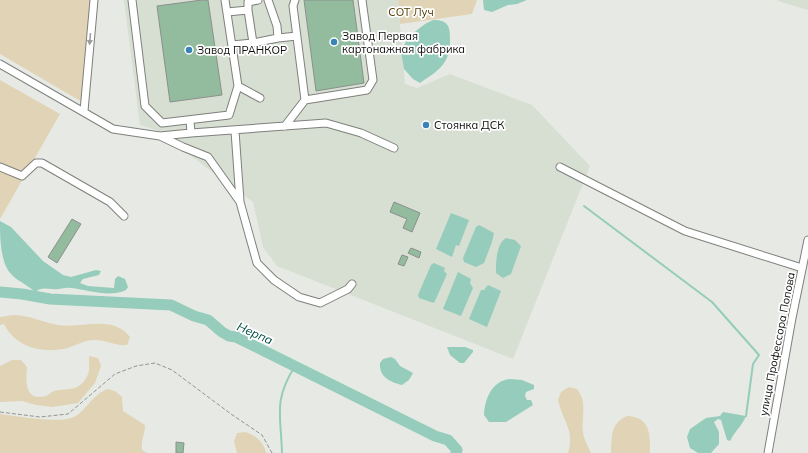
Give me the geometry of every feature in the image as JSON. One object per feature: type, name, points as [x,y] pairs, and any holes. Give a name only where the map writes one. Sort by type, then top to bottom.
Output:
[{"type":"street","points":[[84,111],[94,0]]},
{"type":"street","points":[[132,0],[145,106],[162,123],[229,115],[238,86],[225,0]]},
{"type":"street","points":[[253,42],[248,2],[258,0]]},
{"type":"street","points":[[268,0],[277,26],[278,38]]},
{"type":"street","points":[[295,0],[293,6],[305,100]]},
{"type":"street","points":[[285,126],[305,100],[368,90],[373,80],[362,0]]},
{"type":"street","points":[[227,12],[248,10]]},
{"type":"street","points":[[232,45],[297,36]]},
{"type":"street","points":[[0,64],[113,129],[160,136],[326,123],[361,133],[394,148]]},
{"type":"street","points":[[238,86],[260,98]]},
{"type":"street","points":[[190,120],[191,133]]},
{"type":"street","points":[[235,131],[240,202],[257,263],[274,280],[300,297],[320,302],[348,289],[352,284]]},
{"type":"street","points":[[160,136],[208,157],[240,202]]},
{"type":"street","points":[[0,166],[22,176],[36,163],[42,163],[110,202],[124,216]]},
{"type":"street","points":[[560,167],[685,231],[802,268]]},
{"type":"street","name":"улица Профессора Попова","points":[[768,453],[808,240]]},
{"type":"path","points":[[0,412],[40,417],[68,414],[115,374],[136,366],[155,363],[172,370],[262,435],[272,453]]},
{"type":"shaded area","points":[[124,0],[398,0],[405,84],[417,88],[450,74],[532,105],[590,166],[513,359],[277,266],[263,247],[253,202],[156,130],[140,125]]},
{"type":"shaded area","points":[[483,0],[527,0],[517,4],[508,5],[492,12],[484,10]]},
{"type":"shaded area","points":[[777,0],[808,0],[808,10],[778,1]]},
{"type":"shaded area","points":[[433,20],[442,21],[448,25],[450,35],[449,52],[442,66],[420,83],[413,79],[404,69],[401,52],[408,37]]},
{"type":"shaded area","points":[[451,213],[469,220],[459,246],[456,245],[452,257],[436,249]]},
{"type":"shaded area","points":[[0,221],[11,227],[43,261],[63,275],[71,277],[96,270],[101,271],[99,275],[83,279],[80,283],[88,286],[114,288],[115,279],[118,276],[125,279],[128,287],[126,290],[113,293],[99,293],[69,288],[41,289],[35,292],[12,275],[5,264],[0,234]]},
{"type":"shaded area","points":[[479,225],[494,233],[484,263],[476,267],[464,262],[463,258],[476,227]]},
{"type":"shaded area","points":[[506,238],[515,240],[521,246],[511,274],[503,278],[496,273],[497,259],[500,244]]},
{"type":"shaded area","points":[[434,263],[445,268],[444,271],[447,274],[434,303],[419,298],[418,295],[431,265]]},
{"type":"shaded area","points":[[458,272],[471,279],[470,283],[473,288],[461,316],[443,309]]},
{"type":"shaded area","points":[[488,285],[501,291],[487,327],[469,319],[481,290],[484,290]]},
{"type":"shaded area","points":[[447,347],[465,347],[473,350],[473,352],[464,363],[460,363],[450,355]]},
{"type":"shaded area","points":[[391,357],[395,359],[400,366],[413,373],[409,380],[402,385],[386,378],[381,372],[380,363],[383,359]]},
{"type":"shaded area","points":[[509,379],[522,380],[534,385],[534,389],[526,392],[525,396],[527,400],[531,400],[533,405],[506,422],[489,422],[484,415],[490,392],[493,387]]},
{"type":"shaded area","points":[[723,412],[746,416],[743,423],[730,441],[727,440],[721,420],[718,419],[714,422],[719,432],[719,444],[711,453],[698,453],[690,448],[687,437],[690,429],[706,418],[720,416]]},
{"type":"green space","points":[[0,0],[92,0],[82,102],[0,54]]},
{"type":"green space","name":"СОТ Луч","points":[[398,0],[477,0],[472,14],[400,24]]},
{"type":"green space","points":[[0,80],[60,114],[0,219]]},
{"type":"green space","points":[[13,315],[25,316],[67,326],[106,324],[123,330],[130,337],[127,345],[118,345],[94,340],[59,350],[40,349],[23,344],[9,332],[4,324],[0,325],[0,317]]},
{"type":"green space","points":[[89,356],[98,358],[101,366],[95,383],[78,403],[53,407],[36,405],[22,401],[0,402],[0,366],[12,360],[21,360],[27,367],[26,378],[28,389],[34,396],[39,397],[46,396],[54,391],[74,388],[82,384],[89,372]]},
{"type":"green space","points":[[569,387],[577,389],[582,399],[583,432],[591,453],[568,453],[570,438],[568,426],[558,400],[561,392]]},
{"type":"green space","points":[[107,389],[115,391],[122,397],[123,411],[145,425],[142,450],[147,453],[0,453],[0,414],[48,420],[67,419],[74,417],[82,411],[97,395]]},
{"type":"green space","points":[[627,416],[635,417],[645,423],[648,428],[650,440],[650,453],[611,453],[613,431],[617,422]]},
{"type":"green space","points":[[246,432],[259,440],[266,453],[237,453],[234,441],[237,433]]},
{"type":"building","name":"Завод ПРАНКОР","points":[[208,0],[222,95],[170,102],[157,6]]},
{"type":"building","name":"Завод Первая картонажная фабрика","points":[[304,0],[353,0],[364,83],[316,91]]},
{"type":"building","points":[[394,202],[420,213],[412,232],[403,228],[407,219],[390,212]]},
{"type":"building","points":[[72,219],[81,224],[57,263],[48,257]]},
{"type":"building","points":[[411,248],[421,252],[419,258],[408,253]]},
{"type":"building","points":[[402,255],[408,257],[404,266],[398,264]]},
{"type":"building","points":[[176,442],[184,443],[183,453],[176,453]]},
{"type":"waterway","points":[[584,206],[712,302],[759,355],[753,364],[746,416]]},
{"type":"waterway","name":"Нерпа","points":[[0,292],[50,299],[171,305],[194,316],[208,320],[229,336],[236,337],[435,436],[448,440],[457,450],[456,453]]},
{"type":"waterway","points":[[282,453],[280,418],[281,399],[288,378],[295,366]]},
{"type":"place","name":"Завод Первая картонажная фабрика","points":[[334,42]]},
{"type":"place","name":"Завод ПРАНКОР","points":[[189,50]]},
{"type":"place","name":"Стоянка ДСК","points":[[426,125]]}]
